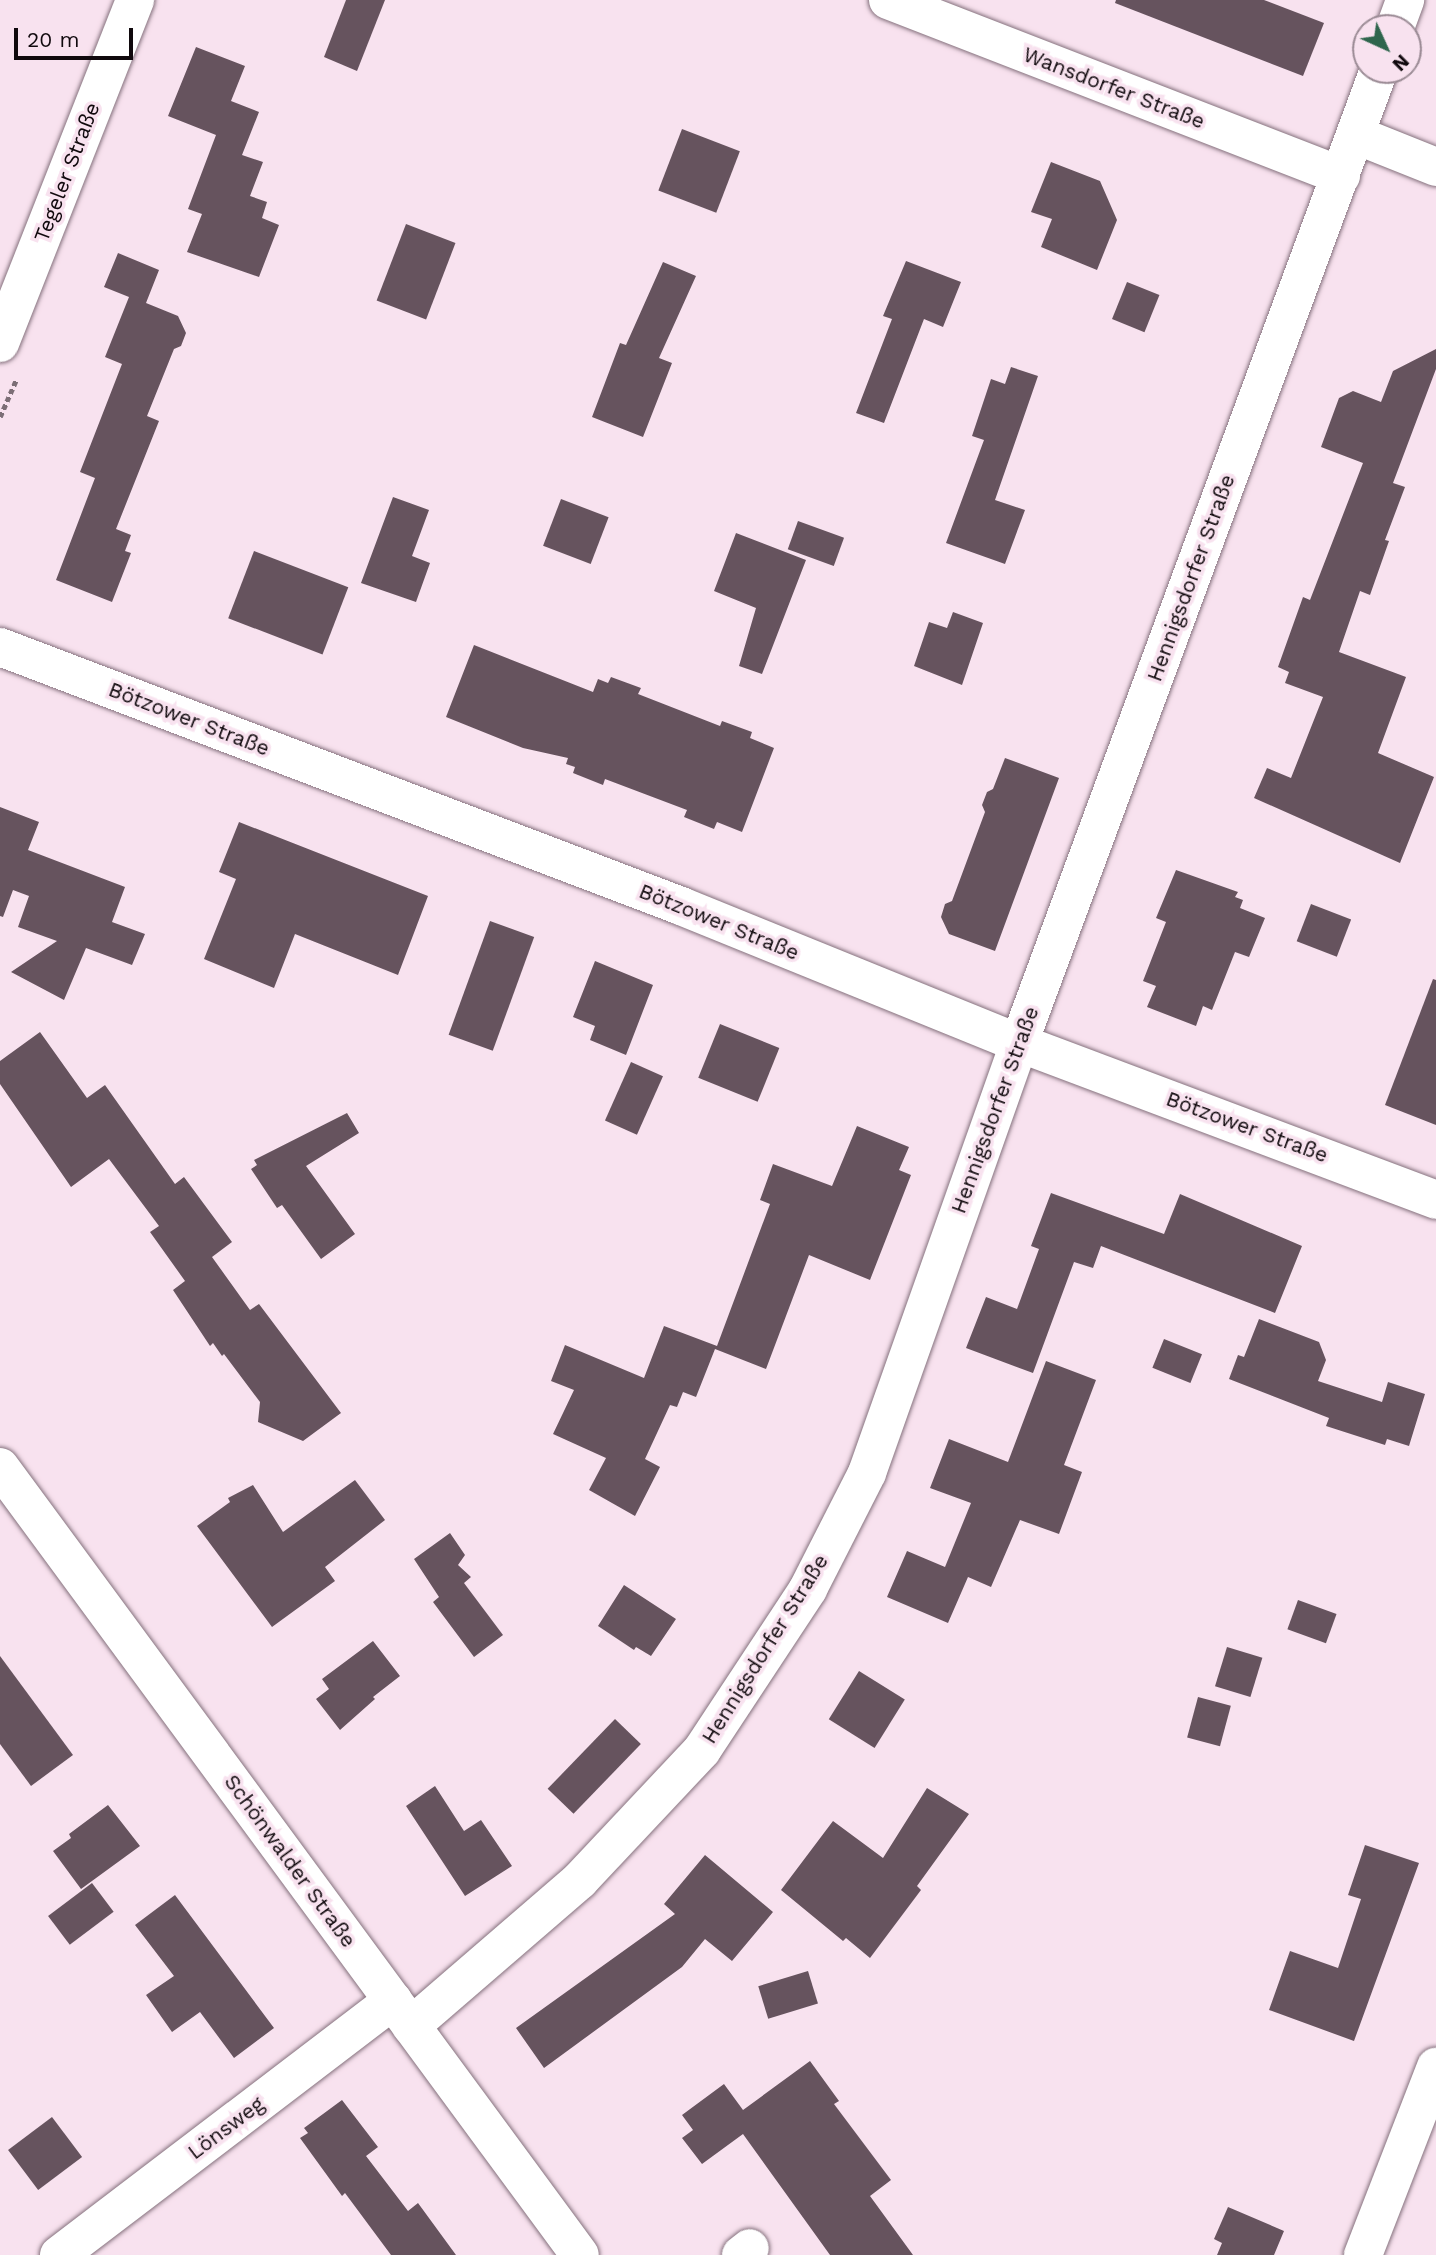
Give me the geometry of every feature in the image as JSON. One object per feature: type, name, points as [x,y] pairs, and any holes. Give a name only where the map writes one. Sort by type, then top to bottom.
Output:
[{"type":"street","name":"Tegeler Straße","points":[[2,333],[135,0]]},
{"type":"street","name":"Wansdorfer Straße","points":[[888,0],[1341,176]]},
{"type":"street","name":"Hennigsdorfer Straße","points":[[402,2013],[580,1880],[702,1750],[808,1589],[867,1473],[1018,1043],[1375,84]]},
{"type":"street","points":[[1356,135],[1436,167]]},
{"type":"street","name":"Bötzower Straße","points":[[0,647],[681,906],[1018,1043],[1436,1200]]},
{"type":"street","name":"Schönwalder Straße","points":[[0,1467],[580,2255]]},
{"type":"street","name":"Lönsweg","points":[[59,2255],[402,2013]]},
{"type":"street","points":[[1363,2255],[1436,2067]]},
{"type":"building","points":[[346,0],[385,0],[357,71],[324,57]]},
{"type":"building","points":[[1116,0],[1264,0],[1324,23],[1303,76],[1115,3]]},
{"type":"building","points":[[196,47],[245,66],[231,101],[259,112],[242,155],[263,162],[250,196],[267,202],[262,218],[279,225],[259,277],[187,252],[202,214],[188,209],[216,135],[168,116]]},
{"type":"building","points":[[682,129],[740,151],[716,213],[658,191]]},
{"type":"building","points":[[1051,162],[1100,181],[1117,220],[1097,270],[1041,247],[1052,219],[1031,212]]},
{"type":"building","points":[[406,224],[455,243],[426,320],[377,301]]},
{"type":"building","points":[[118,253],[159,270],[146,303],[178,316],[186,333],[181,346],[174,349],[147,416],[159,421],[116,529],[131,535],[125,551],[131,553],[112,602],[56,580],[95,478],[80,472],[122,364],[105,357],[129,297],[104,287]]},
{"type":"building","points":[[906,261],[961,282],[943,327],[924,319],[884,423],[856,413],[892,319],[883,316]]},
{"type":"building","points":[[663,262],[696,276],[659,358],[672,363],[643,437],[592,417],[620,343],[626,345]]},
{"type":"building","points":[[1127,282],[1159,295],[1144,332],[1112,319]]},
{"type":"building","points":[[1436,349],[1436,369],[1393,483],[1405,487],[1385,540],[1389,541],[1370,595],[1360,591],[1339,652],[1406,677],[1378,753],[1434,777],[1400,863],[1254,798],[1267,768],[1291,778],[1323,697],[1285,683],[1289,672],[1278,667],[1303,597],[1310,600],[1363,463],[1321,447],[1339,398],[1353,391],[1381,402],[1393,371]]},
{"type":"building","points":[[1011,367],[1038,376],[995,500],[1025,510],[1005,564],[946,543],[984,440],[972,436],[991,379],[1005,384]]},
{"type":"building","points":[[393,497],[429,510],[412,556],[430,563],[416,602],[361,583]]},
{"type":"building","points":[[561,499],[609,517],[591,564],[543,546]]},
{"type":"building","points":[[798,521],[844,538],[834,566],[788,549]]},
{"type":"building","points":[[736,533],[806,560],[762,674],[739,666],[756,608],[714,591]]},
{"type":"building","points":[[254,551],[348,587],[322,654],[228,618]]},
{"type":"building","points":[[953,612],[983,623],[962,685],[914,666],[929,622],[947,628]]},
{"type":"building","points":[[474,645],[593,692],[598,679],[608,683],[611,677],[641,688],[638,694],[720,726],[722,721],[752,732],[750,738],[774,748],[742,832],[717,822],[714,829],[684,817],[687,810],[605,779],[603,785],[573,773],[575,767],[566,764],[568,758],[523,748],[446,717]]},
{"type":"building","points":[[1005,758],[1059,778],[995,951],[949,934],[941,917],[945,904],[952,901],[985,812],[982,805],[987,792],[993,789]]},
{"type":"building","points":[[0,807],[39,822],[28,850],[125,887],[112,922],[145,934],[132,965],[86,948],[64,1000],[11,972],[57,941],[18,927],[29,896],[13,890],[3,917],[0,916]]},
{"type":"building","points":[[239,822],[428,896],[398,975],[295,934],[274,988],[204,959],[236,879],[219,872]]},
{"type":"building","points":[[1176,870],[1238,892],[1235,897],[1243,900],[1240,908],[1265,918],[1249,957],[1235,952],[1212,1010],[1203,1006],[1196,1026],[1147,1007],[1156,986],[1143,981],[1166,922],[1156,918]]},
{"type":"building","points":[[1311,904],[1351,919],[1337,957],[1297,941]]},
{"type":"building","points":[[490,921],[534,937],[493,1051],[449,1035]]},
{"type":"building","points":[[595,961],[653,985],[626,1055],[590,1040],[595,1026],[573,1017]]},
{"type":"building","points":[[1433,979],[1436,980],[1436,1125],[1385,1105]]},
{"type":"building","points":[[720,1024],[779,1048],[758,1102],[698,1078]]},
{"type":"building","points":[[40,1032],[87,1098],[105,1085],[175,1184],[184,1177],[232,1242],[212,1257],[250,1310],[259,1304],[341,1413],[303,1441],[258,1422],[260,1402],[224,1354],[222,1356],[213,1343],[210,1346],[173,1290],[185,1281],[150,1232],[159,1226],[109,1159],[71,1187],[0,1084],[0,1061]]},
{"type":"building","points":[[631,1062],[663,1076],[637,1135],[605,1120]]},
{"type":"building","points":[[347,1113],[359,1133],[306,1166],[355,1234],[321,1259],[282,1205],[277,1208],[251,1169],[257,1165],[254,1160]]},
{"type":"building","points":[[857,1126],[909,1147],[899,1170],[911,1175],[870,1280],[809,1255],[766,1369],[715,1349],[696,1397],[683,1392],[677,1407],[670,1405],[645,1459],[660,1467],[635,1516],[589,1490],[606,1458],[553,1434],[574,1390],[551,1381],[565,1345],[644,1378],[664,1326],[717,1346],[770,1204],[760,1200],[773,1164],[832,1186]]},
{"type":"building","points":[[1051,1193],[1164,1234],[1180,1194],[1302,1246],[1275,1313],[1101,1246],[1093,1268],[1074,1262],[1033,1373],[966,1348],[986,1297],[1017,1309],[1039,1249],[1031,1246]]},
{"type":"building","points":[[1259,1319],[1319,1342],[1326,1360],[1318,1381],[1382,1402],[1388,1382],[1425,1394],[1409,1446],[1387,1439],[1385,1445],[1326,1426],[1329,1418],[1229,1379],[1238,1355],[1244,1357]]},
{"type":"building","points":[[1164,1339],[1202,1354],[1190,1383],[1152,1368]]},
{"type":"building","points":[[1046,1361],[1096,1380],[1064,1465],[1082,1472],[1059,1534],[1020,1520],[991,1587],[968,1577],[948,1623],[887,1597],[907,1551],[945,1567],[971,1503],[930,1488],[949,1439],[1008,1462]]},
{"type":"building","points":[[355,1480],[385,1520],[325,1567],[335,1581],[272,1627],[197,1526],[230,1502],[228,1498],[253,1485],[283,1532]]},
{"type":"building","points":[[450,1533],[465,1555],[458,1565],[471,1577],[464,1583],[503,1635],[474,1657],[433,1602],[439,1597],[414,1559]]},
{"type":"building","points":[[624,1585],[676,1619],[651,1656],[636,1647],[634,1650],[598,1626]]},
{"type":"building","points":[[1298,1600],[1337,1614],[1326,1643],[1287,1629]]},
{"type":"building","points":[[373,1641],[400,1676],[373,1697],[375,1699],[340,1730],[316,1699],[329,1689],[322,1679]]},
{"type":"building","points":[[1227,1647],[1262,1658],[1250,1697],[1215,1686]]},
{"type":"building","points":[[0,1656],[73,1755],[31,1786],[0,1744]]},
{"type":"building","points":[[859,1671],[905,1700],[875,1748],[829,1719]]},
{"type":"building","points":[[1198,1697],[1231,1706],[1220,1746],[1187,1738]]},
{"type":"building","points":[[615,1719],[641,1744],[574,1814],[548,1789]]},
{"type":"building","points":[[435,1786],[464,1831],[481,1820],[512,1866],[465,1896],[406,1806]]},
{"type":"building","points":[[927,1788],[969,1814],[917,1886],[921,1890],[870,1958],[846,1938],[843,1941],[781,1890],[833,1821],[883,1858]]},
{"type":"building","points":[[108,1805],[140,1846],[81,1889],[53,1851],[71,1838],[69,1834]]},
{"type":"building","points":[[1365,1845],[1419,1863],[1354,2041],[1269,2010],[1290,1951],[1338,1968],[1361,1899],[1348,1895]]},
{"type":"building","points":[[705,1855],[773,1912],[732,1961],[705,1939],[682,1967],[544,2068],[516,2028],[675,1914],[664,1904]]},
{"type":"building","points":[[92,1883],[114,1912],[70,1945],[48,1916]]},
{"type":"building","points":[[175,1895],[274,2028],[234,2058],[200,2012],[172,2032],[146,1995],[174,1976],[135,1925]]},
{"type":"building","points":[[808,1971],[818,2004],[768,2019],[758,1986]]},
{"type":"building","points":[[810,2061],[839,2101],[834,2104],[891,2180],[870,2196],[913,2255],[830,2255],[743,2134],[702,2164],[682,2138],[693,2130],[682,2115],[724,2084],[743,2110]]},
{"type":"building","points":[[342,2100],[378,2147],[366,2156],[408,2211],[418,2203],[456,2255],[391,2255],[345,2193],[342,2196],[300,2138],[308,2133],[304,2128]]},
{"type":"building","points":[[52,2117],[82,2157],[38,2190],[8,2150]]},
{"type":"building","points":[[1228,2207],[1284,2231],[1274,2255],[1217,2255],[1222,2243],[1214,2239]]}]
